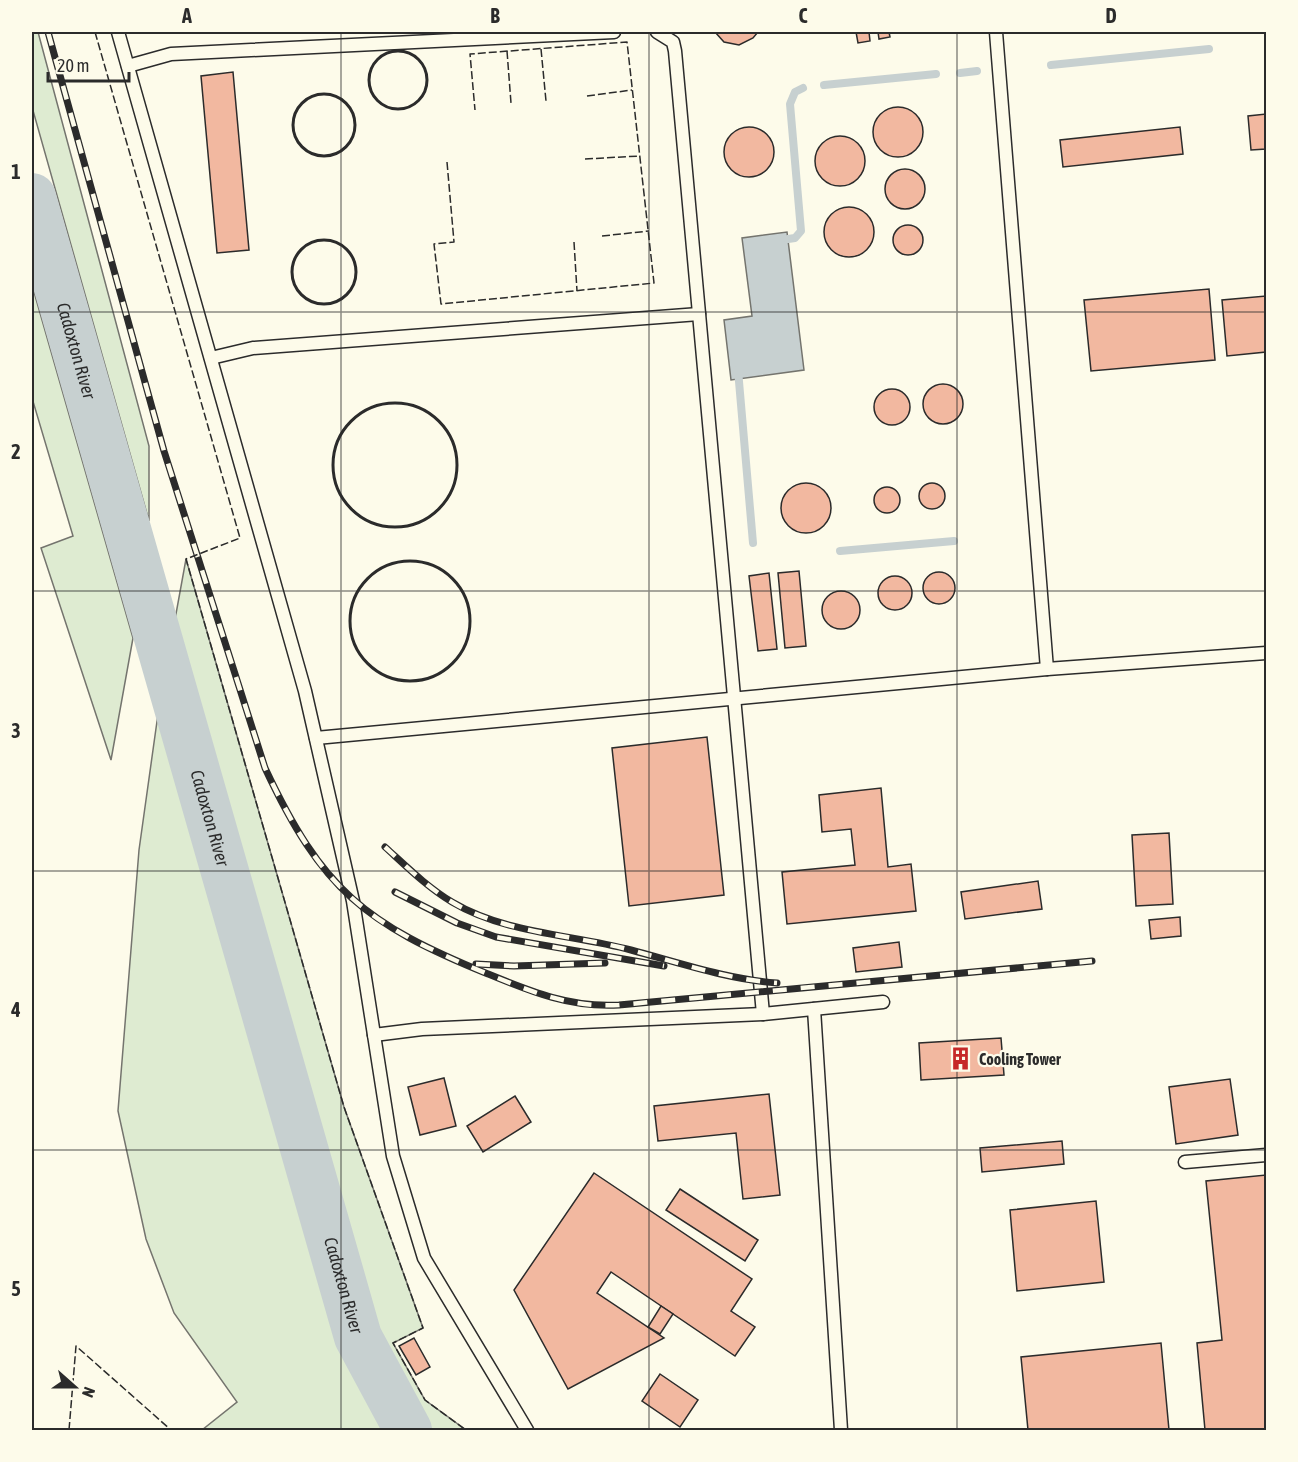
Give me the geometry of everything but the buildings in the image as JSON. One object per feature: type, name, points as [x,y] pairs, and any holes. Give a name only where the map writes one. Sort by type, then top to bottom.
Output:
[{"type":"lane","points":[[118,32],[302,680],[353,901],[393,1156],[424,1258],[527,1431]]},
{"type":"lane","points":[[128,66],[171,54],[614,32]]},
{"type":"lane","points":[[657,32],[673,42],[675,51],[732,699],[763,1014]]},
{"type":"lane","points":[[996,32],[1047,669]]},
{"type":"lane","points":[[211,358],[227,352],[253,348],[699,314]]},
{"type":"lane","points":[[316,738],[1047,669],[1266,653]]},
{"type":"lane","points":[[374,1035],[422,1029],[763,1014],[883,1002]]},
{"type":"lane","points":[[814,1009],[841,1431]]},
{"type":"lane","points":[[1185,1162],[1266,1155]]},
{"type":"green space","points":[[32,32],[38,32],[149,446],[149,521],[32,107]]},
{"type":"green space","points":[[32,285],[133,638],[111,760],[41,548],[73,536],[32,398]]},
{"type":"green space","points":[[186,559],[344,1107],[423,1328],[393,1343],[425,1400],[466,1430],[202,1430],[237,1402],[174,1313],[146,1239],[118,1111],[139,850],[159,707]]},
{"type":"shaded area","points":[[787,232],[804,370],[731,380],[724,320],[752,316],[742,238]]},
{"type":"waterway","points":[[1051,65],[1209,49]]},
{"type":"waterway","points":[[960,73],[977,71]]},
{"type":"waterway","points":[[824,85],[936,74]]},
{"type":"waterway","points":[[788,239],[795,238],[801,231],[790,104],[795,92],[803,88]]},
{"type":"waterway","name":"Cadoxton River","points":[[32,197],[358,1337],[408,1430]]},
{"type":"waterway","points":[[738,370],[753,543]]},
{"type":"waterway","points":[[840,551],[954,541]]},
{"type":"railway","points":[[48,32],[164,451],[265,768],[307,845],[328,874],[352,898],[378,919],[445,956],[536,993],[584,1004],[619,1005],[1092,961]]},
{"type":"railway","points":[[385,847],[443,896],[473,913],[494,921],[631,950],[721,974],[777,983]]},
{"type":"railway","points":[[395,892],[457,923],[496,937],[664,966]]},
{"type":"railway","points":[[476,964],[514,966],[605,963]]},
{"type":"fence","points":[[95,32],[240,538],[186,559],[344,1107],[423,1328],[393,1343],[425,1400],[466,1430]]},
{"type":"fence","points":[[447,162],[454,242],[434,244],[441,304],[654,283],[627,42],[470,54],[475,110]]},
{"type":"fence","points":[[541,49],[546,101]]},
{"type":"fence","points":[[507,51],[511,103]]},
{"type":"fence","points":[[587,96],[632,90]]},
{"type":"fence","points":[[585,159],[640,156]]},
{"type":"fence","points":[[602,236],[649,231]]},
{"type":"fence","points":[[574,242],[577,291]]},
{"type":"fence","points":[[69,1430],[76,1346],[171,1430]]},
{"type":"wall","points":[[398,51],[409,53],[422,64],[427,80],[425,91],[414,104],[398,109],[387,107],[374,96],[369,80],[371,69],[382,56],[398,51]]},
{"type":"wall","points":[[324,94],[336,96],[346,103],[353,113],[355,125],[353,137],[346,147],[336,154],[324,156],[312,154],[302,147],[295,137],[293,125],[295,113],[302,103],[312,96],[324,94]]},
{"type":"wall","points":[[324,240],[336,242],[347,249],[354,260],[356,272],[354,284],[347,295],[336,302],[324,304],[312,302],[301,295],[294,284],[292,272],[294,260],[301,249],[312,242],[324,240]]},
{"type":"wall","points":[[395,403],[419,408],[439,421],[452,441],[457,465],[452,489],[439,509],[419,522],[395,527],[371,522],[351,509],[338,489],[333,465],[338,441],[351,421],[371,408],[395,403]]},
{"type":"wall","points":[[410,561],[433,566],[452,579],[465,598],[470,621],[465,644],[452,663],[433,676],[410,681],[387,676],[368,663],[355,644],[350,621],[355,598],[368,579],[387,566],[410,561]]},
{"type":"place","name":"Cooling Tower","points":[[961,1059]]}]
